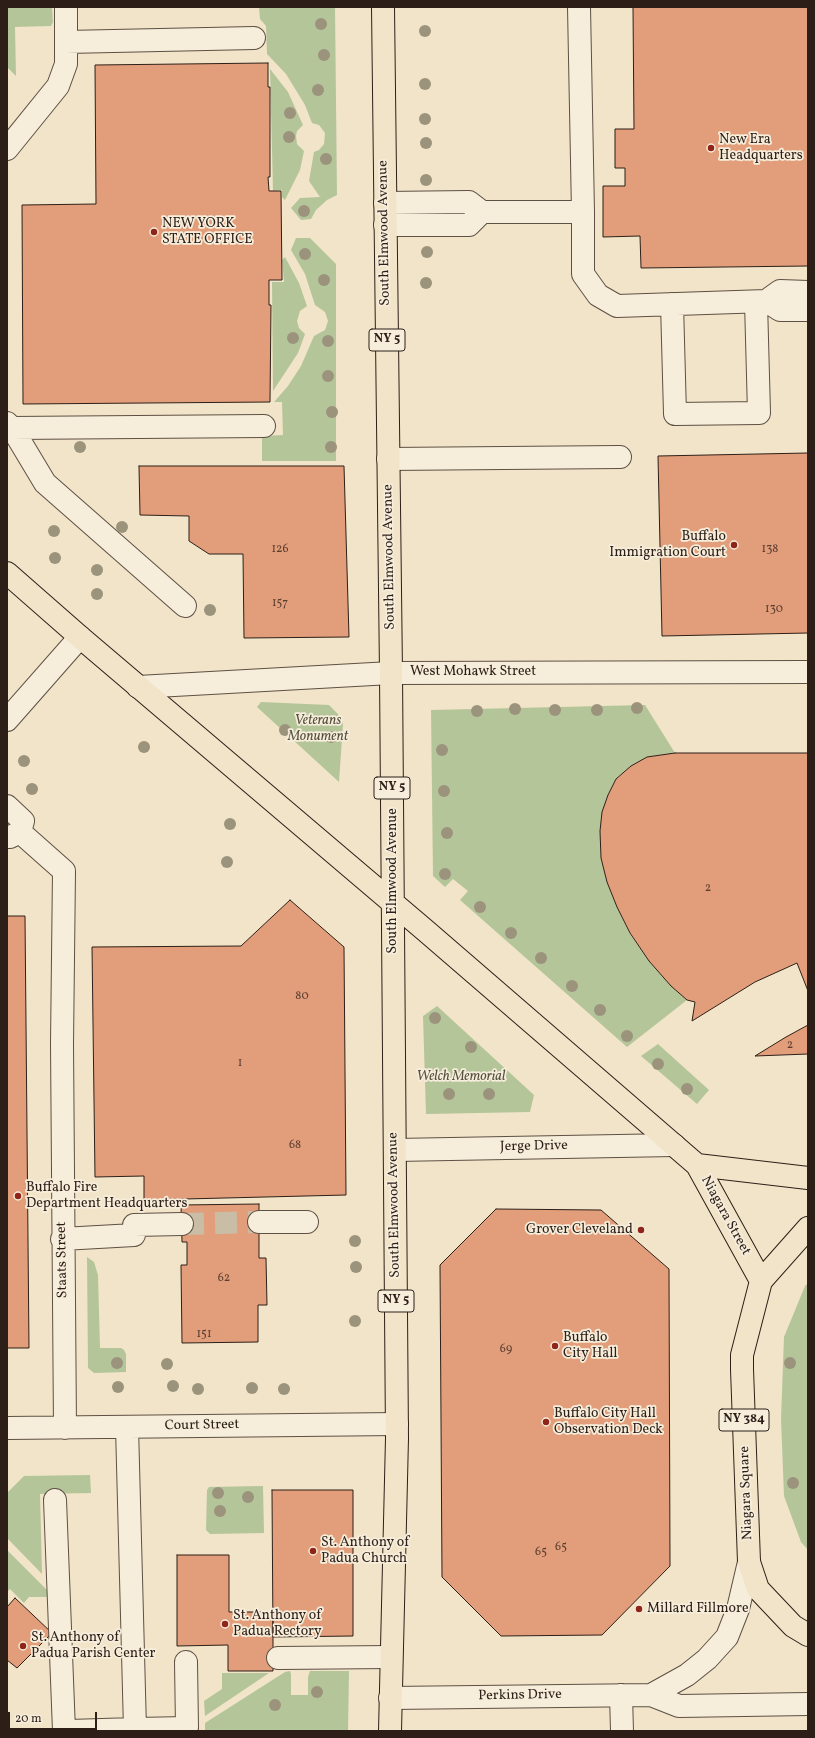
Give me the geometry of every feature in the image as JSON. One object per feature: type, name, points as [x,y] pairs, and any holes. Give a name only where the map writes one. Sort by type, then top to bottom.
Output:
[{"type":"main road","name":"South Elmwood Avenue","points":[[383,7],[391,673],[397,1424],[390,1731]]},
{"type":"main road","points":[[7,573],[138,687],[697,1165]]},
{"type":"main road","name":"Niagara Street","points":[[697,1165],[808,1178]]},
{"type":"main road","name":"Niagara Street","points":[[697,1165],[761,1280]]},
{"type":"main road","name":"Niagara Square","points":[[808,1228],[761,1280],[742,1355],[749,1562],[758,1589],[794,1626],[808,1635]]},
{"type":"street","points":[[7,149],[58,86],[66,64],[66,7]]},
{"type":"street","points":[[579,7],[583,274],[598,295],[617,306],[761,301],[780,291],[808,292]]},
{"type":"street","points":[[66,42],[254,38]]},
{"type":"street","points":[[385,203],[469,202],[482,212],[583,212]]},
{"type":"street","points":[[385,225],[469,225],[482,212]]},
{"type":"street","points":[[672,304],[675,414],[759,413],[761,301]]},
{"type":"street","points":[[761,301],[780,310],[808,310]]},
{"type":"street","points":[[10,425],[264,426]]},
{"type":"street","points":[[10,425],[45,483],[184,606]]},
{"type":"street","points":[[388,459],[620,457]]},
{"type":"street","points":[[7,720],[80,637]]},
{"type":"street","name":"West Mohawk Street","points":[[138,687],[391,673],[808,672]]},
{"type":"street","points":[[7,806],[23,821],[14,836]]},
{"type":"street","name":"Staats Street","points":[[14,836],[64,871],[62,1238],[65,1428]]},
{"type":"street","name":"Jerge Drive","points":[[395,1150],[674,1145]]},
{"type":"street","points":[[259,1222],[307,1222]]},
{"type":"street","points":[[62,1238],[182,1224]]},
{"type":"street","name":"Court Street","points":[[7,1428],[397,1424]]},
{"type":"street","points":[[127,1427],[135,1729]]},
{"type":"street","points":[[55,1500],[64,1731]]},
{"type":"street","name":"Perkins Drive","points":[[651,1695],[687,1675],[707,1659],[727,1637],[738,1610],[749,1562]]},
{"type":"street","points":[[278,1658],[391,1657]]},
{"type":"street","points":[[69,1731],[188,1728],[186,1662]]},
{"type":"street","points":[[621,1695],[622,1731]]},
{"type":"street","name":"Perkins Drive","points":[[390,1698],[651,1695],[679,1706],[808,1704]]},
{"type":"green space","points":[[7,7],[52,7],[53,22],[51,26],[15,27],[16,76],[7,67]]},
{"type":"green space","points":[[259,7],[335,7],[337,195],[327,200],[316,210],[311,219],[301,220],[291,208],[300,198],[320,197],[309,181],[314,152],[319,150],[324,144],[325,133],[319,125],[312,123],[305,105],[286,74],[267,54],[266,26],[260,19]]},
{"type":"green space","points":[[270,69],[288,92],[303,125],[297,131],[296,136],[297,144],[304,151],[300,170],[285,200],[282,197],[282,190],[273,191]]},
{"type":"green space","points":[[296,238],[310,238],[336,264],[336,461],[262,461],[262,436],[283,435],[282,402],[274,402],[288,386],[301,366],[314,336],[325,330],[328,321],[325,312],[315,305],[305,274],[291,250]]},
{"type":"green space","points":[[285,257],[299,283],[307,306],[300,311],[297,321],[299,328],[305,334],[298,353],[273,391],[272,282],[284,282],[282,260]]},
{"type":"green space","name":"Veterans Monument","points":[[261,702],[329,705],[338,714],[343,724],[339,782],[257,707]]},
{"type":"green space","points":[[645,705],[675,753],[647,757],[631,766],[616,779],[602,812],[600,831],[601,858],[607,882],[630,934],[649,961],[671,986],[687,1000],[627,1047],[460,900],[468,891],[453,879],[445,887],[433,876],[431,710]]},
{"type":"green space","name":"Welch Memorial","points":[[437,1006],[534,1095],[530,1112],[426,1114],[423,1016]]},
{"type":"green space","points":[[658,1044],[709,1090],[697,1104],[641,1056]]},
{"type":"green space","points":[[87,1257],[94,1262],[98,1275],[100,1348],[121,1348],[124,1350],[126,1354],[126,1372],[94,1373],[88,1368]]},
{"type":"green space","points":[[808,1283],[808,1550],[801,1542],[784,1496],[781,1419],[784,1337],[805,1286]]},
{"type":"green space","points":[[90,1475],[91,1493],[40,1494],[42,1574],[7,1538],[7,1493],[24,1476]]},
{"type":"green space","points":[[263,1486],[264,1533],[210,1534],[206,1530],[207,1490],[209,1487]]},
{"type":"green space","points":[[7,1550],[50,1593],[50,1597],[29,1597],[24,1603],[10,1589],[7,1592]]},
{"type":"green space","points":[[290,1671],[291,1695],[308,1695],[308,1677],[310,1671],[349,1671],[348,1731],[205,1731],[205,1723],[285,1672]]},
{"type":"green space","points":[[222,1673],[269,1673],[205,1716],[204,1701],[222,1689]]},
{"type":"building","name":"New Era Headquarters","points":[[633,7],[808,7],[808,266],[641,268],[640,236],[603,237],[603,186],[625,186],[625,168],[615,168],[615,129],[634,129]]},
{"type":"building","points":[[268,63],[268,87],[270,87],[270,177],[268,177],[269,191],[281,191],[282,280],[269,280],[269,305],[271,305],[270,402],[23,404],[22,205],[96,204],[95,65]]},
{"type":"building","name":"Buffalo Immigration Court","points":[[808,453],[808,633],[662,636],[658,456]]},
{"type":"building","points":[[139,466],[344,466],[349,637],[244,638],[243,554],[209,554],[189,541],[189,516],[140,515]]},
{"type":"building","points":[[675,753],[808,753],[808,991],[797,963],[755,982],[692,1021],[695,1002],[687,1000],[671,986],[649,961],[630,933],[607,882],[601,858],[600,831],[602,812],[616,779],[631,766],[647,757]]},
{"type":"building","points":[[290,900],[344,947],[346,1195],[144,1200],[144,1176],[95,1177],[92,947],[241,946]]},
{"type":"building","name":"Buffalo Fire Department Headquarters","points":[[7,916],[25,916],[29,1348],[7,1348]]},
{"type":"building","points":[[808,1025],[808,1054],[755,1056],[786,1037]]},
{"type":"building","points":[[259,1204],[259,1258],[266,1258],[267,1305],[258,1305],[258,1342],[182,1343],[181,1265],[187,1265],[187,1242],[182,1242],[181,1205]]},
{"type":"building","name":"Buffalo City Hall","points":[[496,1209],[601,1210],[669,1269],[670,1566],[602,1635],[501,1636],[442,1577],[440,1265]]},
{"type":"building","name":"St. Anthony of Padua Church","points":[[272,1490],[353,1490],[353,1636],[273,1637]]},
{"type":"building","name":"St. Anthony of Padua Rectory","points":[[177,1555],[229,1555],[229,1612],[273,1612],[273,1671],[228,1671],[228,1645],[177,1646]]},
{"type":"building","name":"St. Anthony of Padua Parish Center","points":[[15,1598],[52,1633],[17,1668],[7,1660],[7,1607]]},
{"type":"tunnel","points":[[182,1224],[259,1222]]},
{"type":"place","name":"New Era Headquarters","points":[[711,148]]},
{"type":"place","name":"NEW YORK STATE OFFICE","points":[[154,232]]},
{"type":"place","name":"Buffalo Immigration Court","points":[[734,545]]},
{"type":"place","name":"Buffalo Fire Department Headquarters","points":[[18,1196]]},
{"type":"place","name":"Grover Cleveland","points":[[641,1230]]},
{"type":"place","name":"Buffalo City Hall","points":[[555,1346]]},
{"type":"place","name":"Buffalo City Hall Observation Deck","points":[[546,1422]]},
{"type":"place","name":"St. Anthony of Padua Church","points":[[313,1551]]},
{"type":"place","name":"Millard Fillmore","points":[[639,1609]]},
{"type":"place","name":"St. Anthony of Padua Rectory","points":[[225,1624]]},
{"type":"place","name":"St. Anthony of Padua Parish Center","points":[[23,1646]]}]
